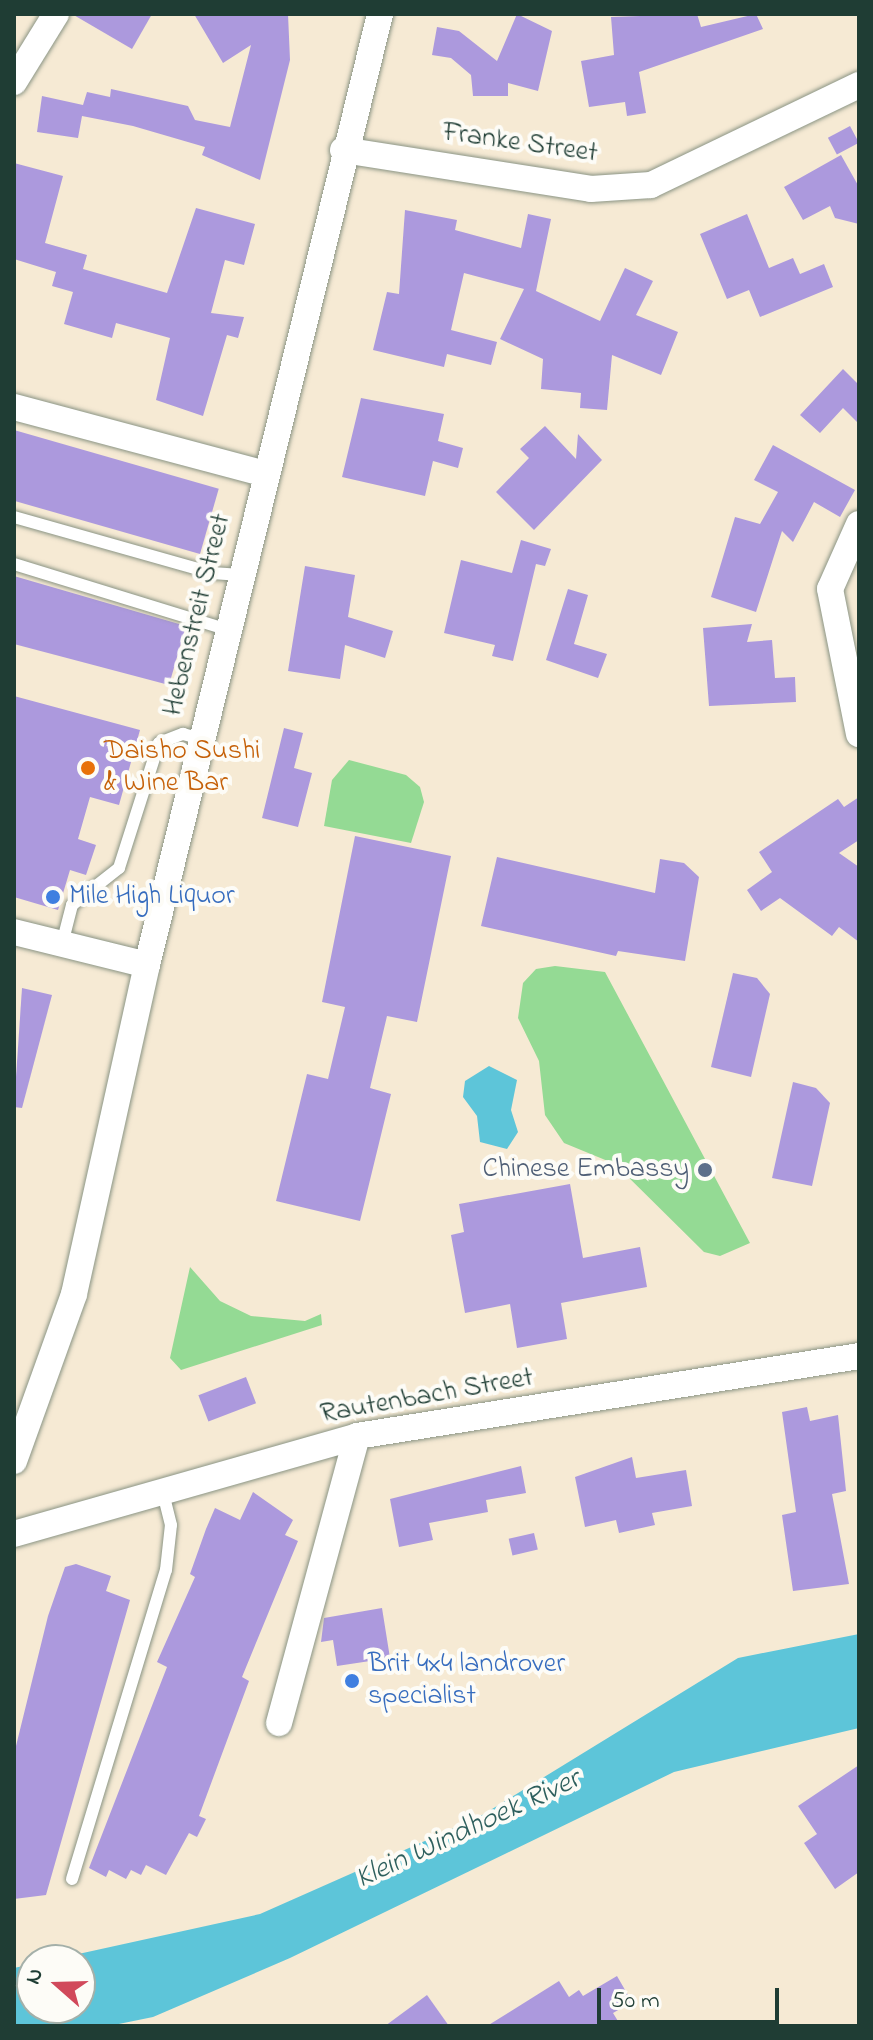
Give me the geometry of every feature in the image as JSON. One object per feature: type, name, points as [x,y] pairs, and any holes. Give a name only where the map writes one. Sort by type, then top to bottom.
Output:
[{"type":"street","points":[[14,82],[56,14]]},
{"type":"street","name":"Hebenstreit Street","points":[[14,1461],[74,1294],[147,965],[343,150],[380,14]]},
{"type":"street","name":"Franke Street","points":[[343,150],[591,189],[651,185],[859,85]]},
{"type":"street","points":[[14,407],[265,474]]},
{"type":"street","points":[[859,524],[830,589],[859,734]]},
{"type":"street","points":[[14,932],[147,965]]},
{"type":"street","name":"Rautenbach Street","points":[[14,1534],[163,1494],[357,1436],[859,1356]]},
{"type":"street","points":[[279,1723],[357,1436]]},
{"type":"lane","points":[[14,517],[202,571],[241,575]]},
{"type":"lane","points":[[14,564],[228,630]]},
{"type":"lane","points":[[62,944],[72,905],[119,868],[159,743],[183,734],[202,739]]},
{"type":"lane","points":[[72,1879],[166,1570],[171,1525],[163,1494]]},
{"type":"green space","points":[[349,760],[406,775],[420,787],[424,802],[411,843],[324,826],[332,780]]},
{"type":"green space","points":[[555,966],[605,972],[750,1243],[720,1256],[704,1252],[615,1164],[564,1143],[545,1115],[539,1061],[518,1018],[523,983],[536,969]]},
{"type":"green space","points":[[190,1267],[220,1301],[251,1316],[305,1321],[321,1314],[322,1325],[181,1370],[170,1358]]},
{"type":"water","points":[[489,1066],[517,1080],[511,1110],[518,1132],[507,1149],[480,1142],[477,1116],[463,1097],[465,1081]]},
{"type":"water","name":"Klein Windhoek River","points":[[859,1634],[859,1728],[674,1772],[290,1958],[153,2017],[109,2026],[14,2026],[14,1968],[16,2024],[96,2024],[96,1950],[260,1914],[479,1817],[738,1658]]},
{"type":"building","points":[[72,14],[152,14],[132,49]]},
{"type":"building","points":[[194,14],[288,14],[290,60],[260,180],[202,155],[205,147],[133,126],[82,116],[78,138],[37,132],[42,96],[83,105],[87,92],[110,97],[111,89],[188,106],[195,120],[230,127],[251,45],[223,63]]},
{"type":"building","points":[[517,14],[552,31],[538,91],[508,83],[508,96],[473,96],[471,75],[451,58],[432,55],[437,27],[459,31],[497,61]]},
{"type":"building","points":[[697,14],[701,27],[756,14],[763,29],[639,72],[646,113],[627,116],[625,102],[589,107],[581,61],[614,55],[611,17]]},
{"type":"building","points":[[850,126],[859,143],[837,155],[828,138]]},
{"type":"building","points":[[841,155],[859,187],[859,224],[835,218],[830,206],[803,220],[784,187]]},
{"type":"building","points":[[14,163],[63,176],[45,243],[87,255],[83,269],[167,293],[196,208],[255,224],[244,265],[225,260],[211,313],[244,317],[238,338],[227,335],[203,416],[156,400],[170,338],[116,323],[112,338],[64,324],[73,292],[52,286],[56,272],[14,259]]},
{"type":"building","points":[[405,210],[457,220],[455,230],[521,248],[528,214],[551,219],[536,291],[600,321],[625,268],[653,281],[636,315],[678,332],[661,375],[612,355],[607,410],[580,408],[581,393],[541,389],[543,359],[500,339],[524,289],[464,273],[451,330],[497,342],[491,365],[447,354],[444,367],[373,350],[387,292],[399,294]]},
{"type":"building","points":[[747,214],[769,268],[793,258],[800,274],[824,264],[833,287],[760,317],[749,290],[727,299],[700,234]]},
{"type":"building","points":[[843,369],[859,385],[859,424],[843,408],[820,433],[800,415]]},
{"type":"building","points":[[361,398],[444,414],[438,441],[463,448],[458,468],[433,461],[425,496],[342,477]]},
{"type":"building","points":[[545,426],[576,459],[578,434],[602,460],[534,530],[496,492],[529,458],[520,449]]},
{"type":"building","points":[[14,430],[219,489],[200,554],[14,501]]},
{"type":"building","points":[[773,445],[855,490],[840,517],[814,502],[793,542],[782,531],[756,612],[711,597],[735,517],[760,524],[778,492],[754,480]]},
{"type":"building","points":[[521,540],[551,549],[545,566],[536,564],[513,661],[492,656],[495,645],[444,633],[461,560],[512,573]]},
{"type":"building","points":[[305,566],[355,575],[348,617],[393,631],[385,658],[345,645],[340,679],[288,671]]},
{"type":"building","points":[[14,576],[186,626],[169,685],[14,644]]},
{"type":"building","points":[[568,589],[588,595],[574,644],[607,654],[598,678],[546,660]]},
{"type":"building","points":[[752,624],[747,642],[772,640],[775,678],[795,677],[796,702],[709,706],[703,628]]},
{"type":"building","points":[[14,696],[140,730],[119,805],[90,797],[78,839],[96,845],[86,875],[70,870],[58,910],[14,897]]},
{"type":"building","points":[[284,728],[303,733],[294,768],[312,773],[298,827],[262,818]]},
{"type":"building","points":[[859,797],[859,840],[839,853],[859,867],[859,942],[839,927],[832,936],[780,898],[761,911],[747,890],[772,872],[759,852],[838,799],[844,807]]},
{"type":"building","points":[[355,836],[451,856],[417,1022],[387,1016],[370,1088],[391,1094],[360,1221],[276,1201],[307,1074],[328,1079],[345,1007],[322,1002]]},
{"type":"building","points":[[497,857],[655,893],[660,859],[684,863],[699,877],[685,961],[618,951],[616,956],[481,926]]},
{"type":"building","points":[[733,973],[757,978],[770,994],[751,1077],[711,1067]]},
{"type":"building","points":[[22,988],[52,995],[22,1108],[14,1107]]},
{"type":"building","points":[[793,1082],[816,1088],[830,1103],[812,1186],[772,1178]]},
{"type":"building","points":[[570,1184],[583,1258],[640,1247],[647,1287],[561,1303],[567,1339],[517,1348],[510,1304],[465,1313],[451,1235],[464,1232],[459,1204]]},
{"type":"building","points":[[246,1377],[256,1403],[208,1421],[198,1395]]},
{"type":"building","points":[[807,1407],[810,1421],[838,1415],[846,1491],[832,1494],[849,1584],[793,1591],[782,1515],[796,1512],[782,1412]]},
{"type":"building","points":[[632,1457],[636,1478],[686,1470],[692,1506],[652,1513],[655,1525],[619,1533],[616,1520],[585,1527],[575,1477]]},
{"type":"building","points":[[521,1466],[526,1493],[486,1500],[488,1512],[429,1523],[433,1540],[399,1547],[390,1499]]},
{"type":"building","points":[[253,1492],[293,1520],[285,1535],[298,1541],[242,1677],[249,1681],[199,1816],[206,1819],[197,1837],[189,1833],[166,1875],[146,1865],[141,1875],[131,1870],[126,1879],[109,1870],[106,1877],[89,1868],[167,1667],[157,1662],[195,1577],[190,1574],[206,1529],[215,1508],[240,1520]]},
{"type":"building","points":[[534,1533],[538,1550],[512,1555],[509,1539]]},
{"type":"building","points":[[76,1564],[111,1576],[106,1591],[130,1600],[46,1895],[14,1899],[16,1746],[48,1616],[65,1567]]},
{"type":"building","points":[[382,1608],[390,1658],[337,1666],[333,1640],[321,1642],[324,1618]]},
{"type":"building","points":[[859,1765],[859,1872],[835,1889],[804,1843],[817,1834],[798,1806]]},
{"type":"building","points":[[617,1976],[632,2002],[613,2013],[621,2026],[487,2026],[559,1981],[569,1997],[579,1990],[583,1996]]},
{"type":"building","points":[[427,1995],[449,2026],[385,2026]]},
{"type":"place","name":"Daisho Sushi & Wine Bar","points":[[88,768]]},
{"type":"place","name":"Mile High Liquor","points":[[53,897]]},
{"type":"place","name":"Chinese Embassy","points":[[705,1170]]},
{"type":"place","name":"Brit 4x4 landrover specialist","points":[[352,1681]]}]
